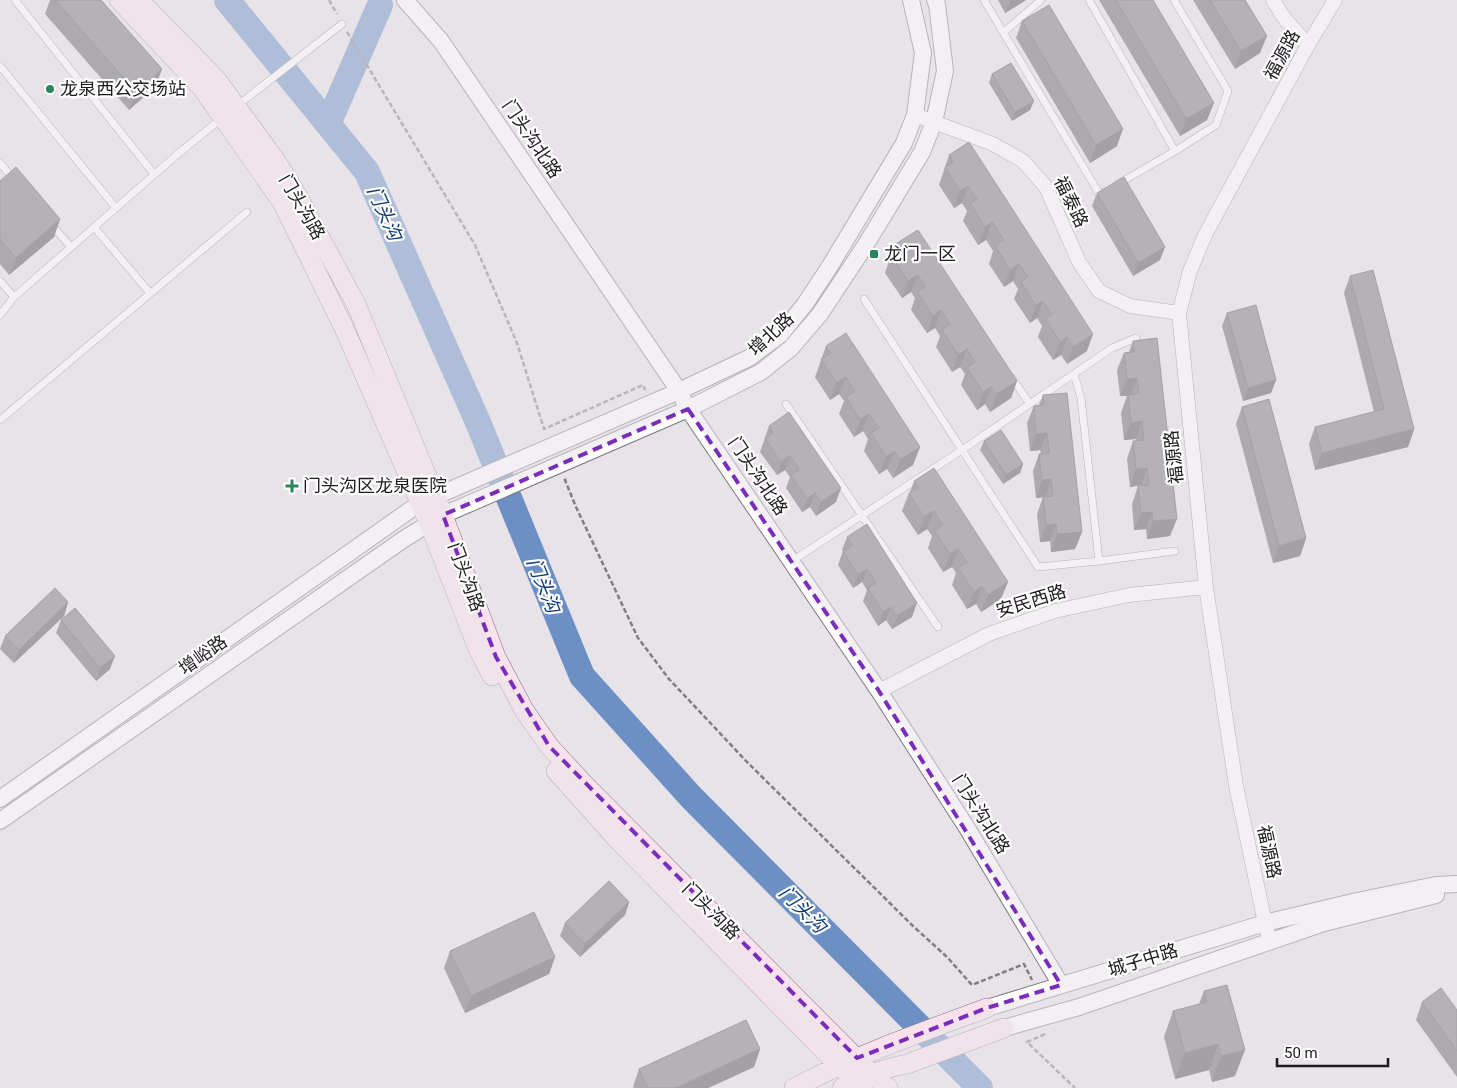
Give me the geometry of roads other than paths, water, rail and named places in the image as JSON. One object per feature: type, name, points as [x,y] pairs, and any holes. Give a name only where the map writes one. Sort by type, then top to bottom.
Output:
[{"type":"main road","name":"门头沟路","points":[[119,0],[202,88],[233,109]]},
{"type":"main road","name":"门头沟路","points":[[138,0],[217,80],[233,109],[282,202],[428,499],[496,657],[524,710],[550,746],[591,791],[857,1058],[858,1082]]},
{"type":"main road","name":"门头沟路","points":[[436,519],[478,649],[511,712],[538,752],[616,838],[838,1066],[858,1082],[888,1088]]},
{"type":"main road","name":"城子中路","points":[[794,1088],[838,1066],[888,1045],[987,1008]]},
{"type":"main road","points":[[858,1082],[894,1066],[907,1064],[1004,1028]]},
{"type":"street","name":"门头沟北路","points":[[405,0],[441,41],[679,391],[688,409],[879,691],[966,828],[1061,985]]},
{"type":"street","name":"增北路","points":[[428,499],[679,391],[749,358],[780,336],[805,304],[830,266],[904,143],[916,115],[923,53],[911,0]]},
{"type":"street","name":"增北路","points":[[436,519],[688,409],[761,372],[791,348],[820,314],[865,246],[922,152],[934,122],[945,71],[935,0]]},
{"type":"street","points":[[1274,0],[1284,18],[1308,45]]},
{"type":"street","name":"福源路","points":[[1270,942],[1264,923],[1236,786],[1206,587],[1179,313],[1190,271],[1205,235],[1308,45],[1335,0]]},
{"type":"street","name":"福泰路","points":[[916,115],[993,144],[1023,161],[1046,187],[1078,262],[1099,290],[1130,306],[1179,313]]},
{"type":"street","name":"增峪路","points":[[0,799],[428,499]]},
{"type":"street","name":"增峪路","points":[[0,821],[388,550],[436,519]]},
{"type":"street","name":"安民西路","points":[[879,691],[989,634],[1055,611],[1129,595],[1206,587]]},
{"type":"street","name":"城子中路","points":[[987,1008],[1264,923],[1416,889],[1436,885],[1457,884]]},
{"type":"street","name":"城子中路","points":[[1004,1028],[1079,1007],[1324,923],[1440,894],[1457,895]]},
{"type":"lane","points":[[14,0],[154,174]]},
{"type":"lane","points":[[984,0],[1100,195],[1176,151],[1216,125],[1228,91],[1174,0]]},
{"type":"lane","points":[[1004,32],[1041,0]]},
{"type":"lane","points":[[1089,0],[1176,151]]},
{"type":"lane","points":[[0,315],[14,297],[154,174],[233,109],[342,24]]},
{"type":"lane","points":[[0,66],[116,208]]},
{"type":"lane","points":[[1,168],[16,183]]},
{"type":"lane","points":[[0,420],[247,212]]},
{"type":"lane","points":[[47,218],[71,247]]},
{"type":"lane","points":[[94,227],[150,293]]},
{"type":"lane","points":[[0,281],[14,297]]},
{"type":"lane","points":[[864,299],[1038,567],[1099,562],[1174,551]]},
{"type":"lane","points":[[791,561],[962,450],[1112,348],[1136,338]]},
{"type":"lane","points":[[1008,371],[1030,404]]},
{"type":"lane","points":[[1074,374],[1081,398],[1099,562]]},
{"type":"lane","points":[[786,404],[938,627]]},
{"type":"waterway","name":"门头沟","points":[[227,0],[367,172],[477,420],[582,676],[691,797],[980,1088]]},
{"type":"waterway","points":[[328,124],[380,5]]},
{"type":"place","name":"龙泉西公交场站","points":[[50,89]]},
{"type":"place","name":"龙门一区","points":[[874,254]]},
{"type":"place","name":"门头沟区龙泉医院","points":[[292,486]]}]
